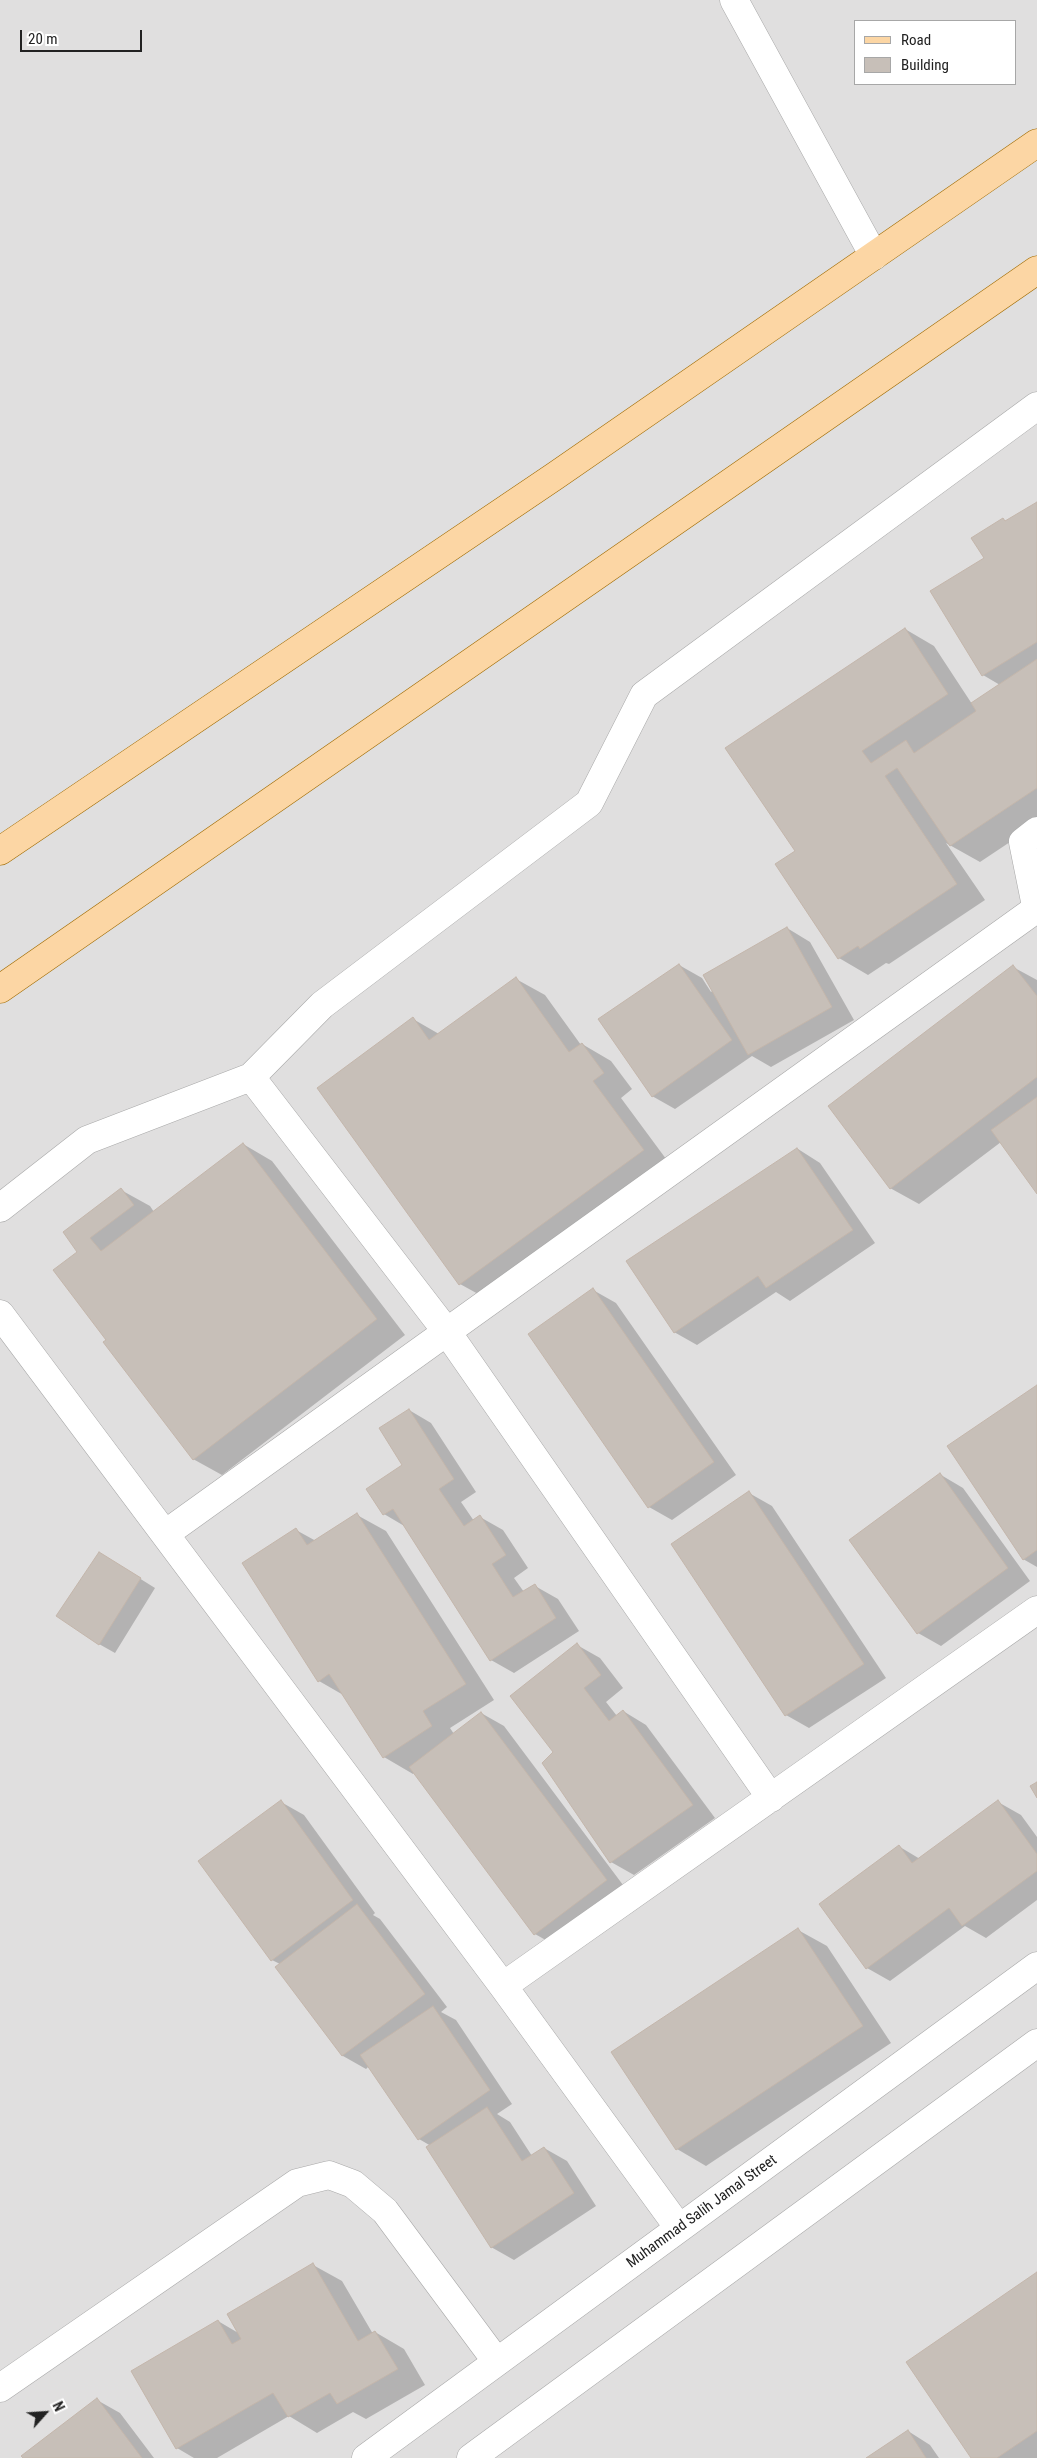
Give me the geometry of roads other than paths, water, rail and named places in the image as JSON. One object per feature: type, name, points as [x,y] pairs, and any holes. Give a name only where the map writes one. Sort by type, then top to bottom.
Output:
[{"type":"main road","points":[[0,851],[538,487],[1037,144]]},
{"type":"main road","points":[[0,989],[1037,270]]},
{"type":"street","points":[[734,0],[874,256]]},
{"type":"street","points":[[0,1208],[87,1140],[251,1077],[322,1005],[589,803],[644,694],[1037,406]]},
{"type":"street","points":[[165,1534],[1036,910],[1023,842],[1037,831]]},
{"type":"street","points":[[251,1077],[447,1332],[771,1798]]},
{"type":"street","points":[[0,1314],[503,1986],[679,2228]]},
{"type":"street","points":[[503,1986],[1037,1610]]},
{"type":"street","name":"Muhammad Salih Jamal Street","points":[[366,2458],[1037,1966]]},
{"type":"street","points":[[471,2458],[1037,2043]]},
{"type":"street","points":[[0,2388],[297,2183],[329,2176],[353,2184],[385,2211],[497,2362]]}]
